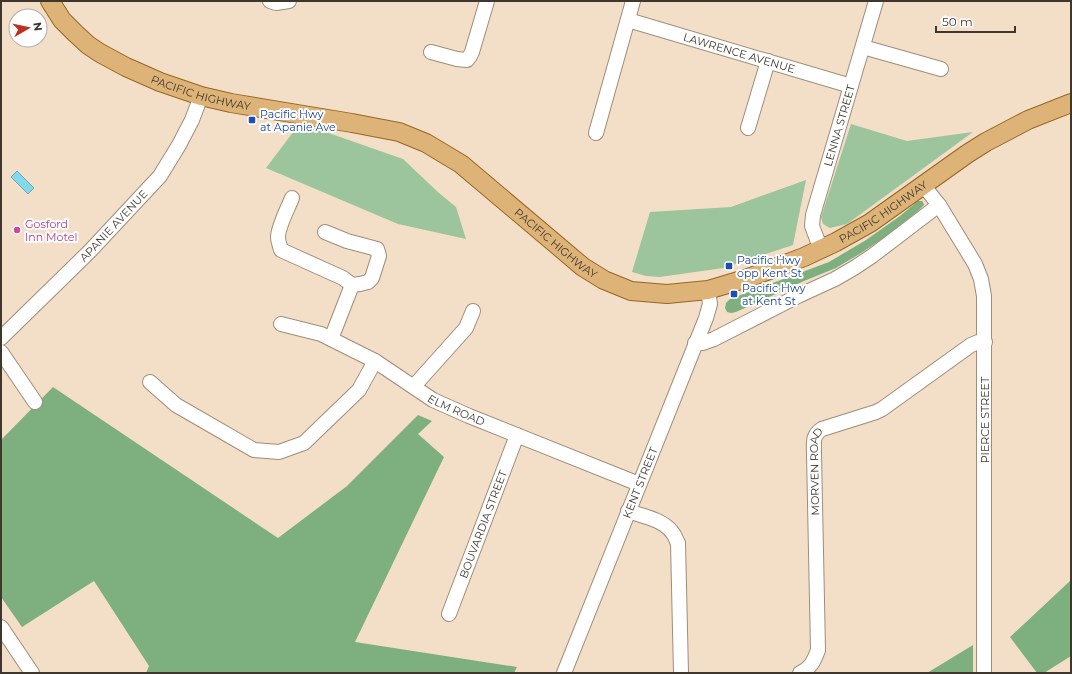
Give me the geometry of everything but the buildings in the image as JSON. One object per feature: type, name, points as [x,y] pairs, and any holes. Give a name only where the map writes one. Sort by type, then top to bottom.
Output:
[{"type":"main road","name":"PACIFIC HIGHWAY","points":[[50,1],[62,20],[88,45],[100,53],[160,82],[201,96],[231,103],[399,132],[426,143],[461,164],[583,267],[604,280],[631,291],[667,294],[708,290],[748,278],[804,257],[836,242],[870,222],[967,154],[1006,130],[1071,103]]},
{"type":"street","points":[[270,1],[276,3],[289,1]]},
{"type":"street","points":[[431,52],[467,60],[472,52],[487,1]]},
{"type":"street","points":[[596,133],[633,1]]},
{"type":"street","name":"LENNA STREET","points":[[820,250],[812,226],[813,215],[876,1]]},
{"type":"street","name":"LAWRENCE AVENUE","points":[[628,20],[851,86]]},
{"type":"street","points":[[863,46],[941,69]]},
{"type":"street","points":[[748,128],[768,61]]},
{"type":"street","name":"APANIE AVENUE","points":[[1,338],[90,251],[160,176],[192,120],[201,96]]},
{"type":"street","name":"PIERCE STREET","points":[[923,184],[939,205],[975,264],[984,296],[984,673]]},
{"type":"street","points":[[292,198],[279,230],[278,238],[281,250],[343,278],[352,285],[368,282],[372,278],[379,256],[376,249],[325,232]]},
{"type":"street","points":[[696,343],[703,343],[714,339],[798,296],[835,279],[872,256],[939,205]]},
{"type":"street","points":[[331,339],[352,285]]},
{"type":"street","name":"KENT STREET","points":[[564,673],[706,318],[710,304],[708,290]]},
{"type":"street","points":[[414,386],[466,328],[473,311]]},
{"type":"street","name":"ELM ROAD","points":[[281,324],[321,334],[375,361],[433,400],[469,416],[639,484]]},
{"type":"street","name":"MORVEN ROAD","points":[[800,673],[810,667],[818,650],[814,454],[815,436],[817,432],[882,409],[971,345],[978,342],[985,342]]},
{"type":"street","points":[[1,352],[34,402]]},
{"type":"street","points":[[150,382],[176,405],[254,450],[279,452],[304,443],[359,390],[375,361]]},
{"type":"street","name":"BOUVARDIA STREET","points":[[449,614],[517,435]]},
{"type":"street","points":[[628,512],[664,524],[672,532],[678,543],[681,673]]},
{"type":"street","points":[[1,627],[32,673]]},
{"type":"green space","points":[[300,123],[403,159],[456,207],[466,239],[398,224],[266,168]]},
{"type":"green space","points":[[851,124],[907,141],[973,132],[847,224],[830,228],[823,224],[821,217]]},
{"type":"green space","points":[[806,180],[793,245],[723,268],[660,277],[646,276],[632,272],[650,212],[731,207]]},
{"type":"green space","points":[[918,201],[922,201],[924,205],[918,211],[885,237],[836,268],[736,312],[727,312],[725,308],[726,303],[730,299],[829,262],[866,240],[900,216]]},
{"type":"green space","points":[[53,387],[278,538],[347,486],[418,415],[432,421],[418,434],[444,457],[355,642],[517,667],[514,673],[146,673],[149,666],[94,581],[22,627],[1,597],[1,440]]},
{"type":"green space","points":[[1071,580],[1071,656],[1044,673],[1037,673],[1010,637]]},
{"type":"green space","points":[[973,645],[973,673],[927,673]]},
{"type":"water","points":[[17,171],[34,188],[28,194],[11,177]]},
{"type":"place","name":"Pacific Hwy at Apanie Ave","points":[[252,120]]},
{"type":"place","name":"Gosford Inn Motel","points":[[17,230]]},
{"type":"place","name":"Pacific Hwy opp Kent St","points":[[729,266]]},
{"type":"place","name":"Pacific Hwy at Kent St","points":[[734,294]]}]
